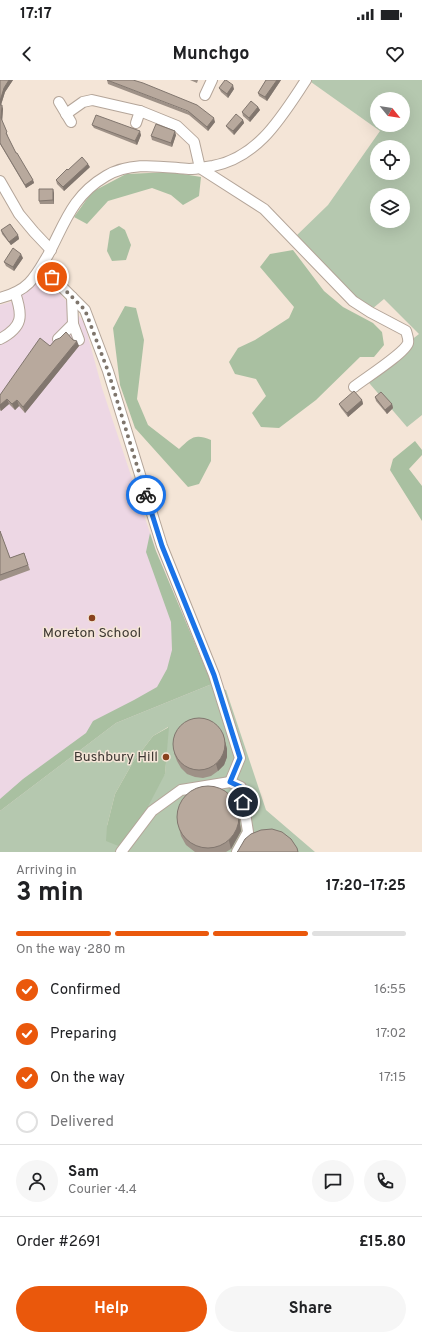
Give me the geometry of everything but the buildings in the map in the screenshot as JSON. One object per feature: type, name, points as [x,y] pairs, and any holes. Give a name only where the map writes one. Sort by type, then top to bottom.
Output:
[{"type":"street","points":[[205,95],[212,80]]},
{"type":"street","points":[[0,298],[15,293],[29,283],[42,267],[71,209],[79,198],[106,176],[118,171],[140,166],[151,165],[190,169],[230,161],[256,146],[274,126],[306,80]]},
{"type":"street","points":[[58,102],[68,118],[83,102],[92,100],[140,111],[177,126],[194,142],[200,168],[264,209],[353,301],[406,331],[408,344],[395,356],[354,387]]},
{"type":"street","points":[[136,123],[140,111]]},
{"type":"street","points":[[0,182],[19,214],[51,250]]},
{"type":"street","points":[[42,267],[85,310],[108,371],[162,546],[214,675],[240,758],[230,782]]},
{"type":"street","points":[[0,339],[10,334],[19,323],[20,308],[15,293]]},
{"type":"street","points":[[72,297],[73,324],[79,340]]},
{"type":"street","points":[[58,338],[73,324]]},
{"type":"street","points":[[123,850],[152,811],[181,790],[230,782],[241,787],[248,832],[237,852]]},
{"type":"shaded area","name":"Moreton School","points":[[45,276],[84,322],[102,388],[156,551],[212,684],[116,723],[0,811],[0,305],[14,301]]},
{"type":"green space","points":[[312,80],[422,80],[422,415],[407,427],[364,377],[419,334],[384,299],[372,309],[353,297],[294,238],[328,205],[370,145],[370,180],[410,180],[410,140],[374,140],[379,132],[410,132],[410,92],[370,92],[370,124],[311,82]]},
{"type":"green space","points":[[171,172],[201,177],[199,196],[183,205],[171,195],[152,188],[108,201],[87,224],[74,217],[92,192],[126,174]]},
{"type":"green space","points":[[119,226],[125,230],[131,245],[126,260],[112,261],[107,251],[110,231]]},
{"type":"green space","points":[[293,250],[324,291],[343,307],[373,323],[382,332],[384,345],[374,357],[360,357],[316,400],[279,428],[261,427],[252,413],[266,396],[256,379],[235,374],[229,362],[238,348],[255,340],[289,318],[294,307],[260,267],[270,254]]},
{"type":"green space","points":[[125,306],[136,308],[144,340],[137,399],[148,425],[179,449],[193,438],[201,437],[211,440],[211,461],[199,484],[188,487],[135,428],[120,385],[113,328]]},
{"type":"green space","points":[[415,441],[422,450],[422,455],[409,469],[422,486],[422,521],[390,470],[393,459]]},
{"type":"green space","points":[[150,533],[156,551],[212,684],[116,723],[0,811],[0,799],[23,779],[86,733],[93,721],[157,687],[167,669],[172,650],[171,622],[146,552]]},
{"type":"green space","points":[[212,684],[226,690],[266,810],[315,852],[0,852],[0,811],[116,723]],"holes":[[[168,727],[165,774],[107,826],[115,794],[133,762],[153,736]]]},
{"type":"green space","points":[[169,727],[165,774],[142,818],[121,847],[106,841],[107,826],[115,794],[133,762],[153,736]]},
{"type":"way so far","points":[[52,277],[85,310],[108,371],[146,495]]},
{"type":"place","name":"Moreton School","points":[[92,618]]},
{"type":"place","name":"Bushbury Hill","points":[[166,757]]},
{"type":"route","points":[[146,495],[162,546],[214,675],[240,758],[230,782],[241,787],[243,802]]}]
